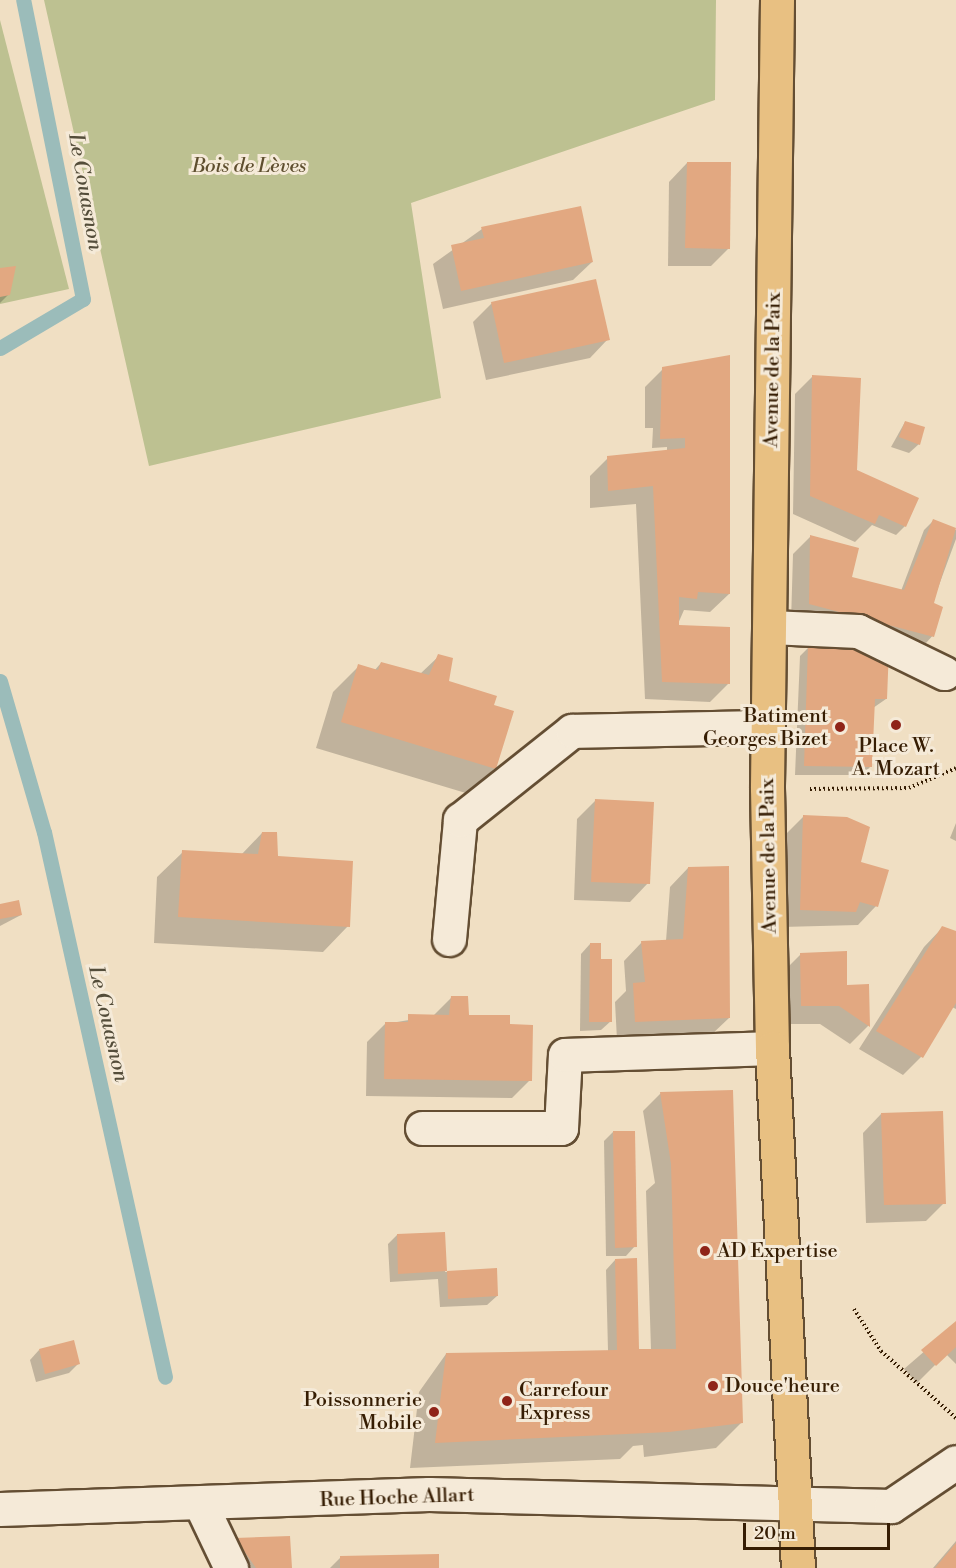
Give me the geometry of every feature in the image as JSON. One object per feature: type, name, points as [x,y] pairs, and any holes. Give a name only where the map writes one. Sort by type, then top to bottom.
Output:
[{"type":"main road","name":"Avenue de la Paix","points":[[777,0],[767,788],[772,1048],[798,1568]]},
{"type":"street","points":[[770,627],[858,631],[944,673]]},
{"type":"street","points":[[449,939],[460,820],[572,731],[768,726]]},
{"type":"street","points":[[422,1128],[561,1128],[565,1054],[772,1048]]},
{"type":"street","name":"Rue Hoche Allart","points":[[0,1509],[201,1505],[429,1494],[891,1506],[956,1462]]},
{"type":"street","points":[[201,1505],[231,1568]]},
{"type":"path","points":[[767,788],[909,788],[956,768]]},
{"type":"path","points":[[854,1309],[881,1351],[956,1418]]},
{"type":"green space","name":"Bois de Lèves","points":[[44,0],[716,0],[715,100],[411,203],[441,398],[149,466]]},
{"type":"green space","points":[[0,20],[69,289],[0,304]]},
{"type":"building","points":[[687,162],[731,162],[730,249],[685,248]]},
{"type":"building","points":[[581,206],[593,262],[461,291],[451,245],[484,238],[481,227]]},
{"type":"building","points":[[16,266],[10,295],[0,297],[0,268]]},
{"type":"building","points":[[596,279],[610,340],[504,363],[491,302]]},
{"type":"building","points":[[730,355],[730,594],[698,592],[697,599],[679,597],[679,625],[730,627],[730,684],[662,682],[653,486],[608,491],[607,456],[685,448],[685,438],[660,439],[662,367]]},
{"type":"building","points":[[812,375],[861,378],[857,470],[919,498],[906,527],[879,515],[875,524],[810,496]]},
{"type":"building","points":[[905,421],[925,427],[920,445],[899,437]]},
{"type":"building","points":[[933,519],[956,528],[934,603],[943,607],[934,637],[809,604],[810,535],[859,548],[852,577],[904,590]]},
{"type":"building","name":"Batiment Georges Bizet","points":[[808,645],[889,648],[887,699],[875,699],[872,767],[804,766]]},
{"type":"building","points":[[438,654],[453,658],[449,681],[497,696],[494,705],[514,711],[496,769],[341,722],[358,664],[378,670],[381,662],[429,675]]},
{"type":"building","points":[[595,799],[654,802],[650,884],[591,882]]},
{"type":"building","points":[[803,815],[847,817],[870,827],[861,862],[889,870],[878,907],[860,902],[856,912],[800,910]]},
{"type":"building","points":[[262,832],[277,832],[278,856],[353,861],[350,927],[178,917],[182,850],[258,854]]},
{"type":"building","points":[[729,866],[730,1018],[635,1022],[633,983],[645,982],[641,941],[683,939],[688,867]]},
{"type":"building","points":[[19,900],[22,915],[0,919],[0,904]]},
{"type":"building","points":[[942,926],[956,931],[956,1003],[923,1058],[876,1031]]},
{"type":"building","points":[[590,943],[601,943],[601,959],[612,959],[612,1022],[589,1022]]},
{"type":"building","points":[[847,951],[847,985],[869,984],[870,1027],[839,1006],[801,1006],[800,953]]},
{"type":"building","points":[[451,996],[468,996],[469,1015],[510,1015],[510,1024],[533,1025],[532,1081],[384,1079],[385,1022],[408,1022],[408,1014],[449,1015]]},
{"type":"building","points":[[733,1090],[743,1423],[669,1432],[435,1443],[446,1353],[617,1350],[615,1259],[637,1258],[639,1349],[676,1349],[671,1164],[660,1092]]},
{"type":"building","points":[[943,1111],[946,1204],[884,1205],[881,1113]]},
{"type":"building","points":[[613,1131],[635,1131],[637,1247],[615,1248]]},
{"type":"building","points":[[445,1232],[447,1271],[398,1274],[397,1234]]},
{"type":"building","points":[[497,1268],[498,1296],[448,1299],[447,1271]]},
{"type":"building","points":[[956,1321],[956,1347],[936,1366],[921,1350]]},
{"type":"building","points":[[74,1340],[80,1364],[45,1374],[39,1349]]},
{"type":"building","points":[[290,1536],[292,1568],[256,1568],[235,1538]]},
{"type":"building","points":[[956,1543],[956,1568],[935,1568]]},
{"type":"building","points":[[439,1554],[439,1568],[340,1568],[340,1556]]},
{"type":"waterway","name":"Le Couasnon","points":[[0,348],[83,299],[23,0]]},
{"type":"waterway","name":"Le Couasnon","points":[[0,681],[44,832],[165,1377]]},
{"type":"place","name":"Place W. A. Mozart","points":[[896,725]]},
{"type":"place","name":"Batiment Georges Bizet","points":[[840,727]]},
{"type":"place","name":"AD Expertise","points":[[705,1251]]},
{"type":"place","name":"Douce'heure","points":[[713,1386]]},
{"type":"place","name":"Carrefour Express","points":[[507,1401]]},
{"type":"place","name":"Poissonnerie Mobile","points":[[434,1412]]}]
